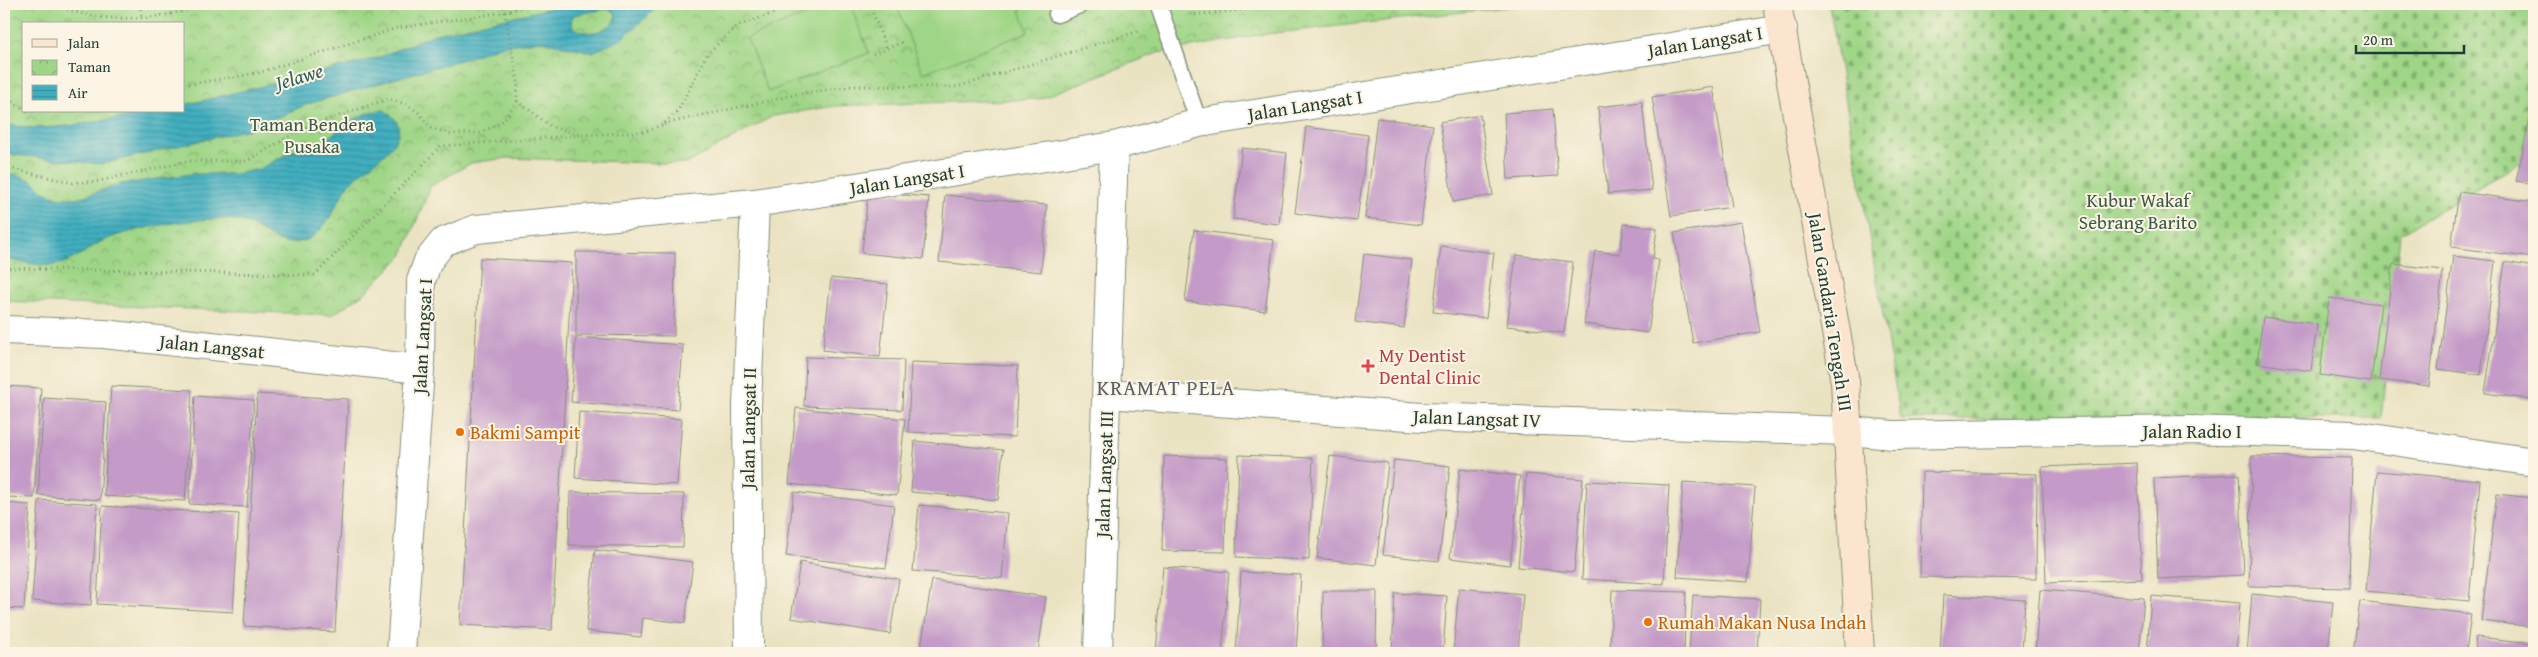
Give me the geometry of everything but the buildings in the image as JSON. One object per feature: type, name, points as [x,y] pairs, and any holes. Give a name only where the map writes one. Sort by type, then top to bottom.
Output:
[{"type":"main road","name":"Jalan Gandaria Tengah III","points":[[1780,16],[1845,382],[1860,653]]},
{"type":"street","name":"Jalan Langsat I","points":[[402,653],[420,369],[421,281],[428,260],[443,242],[476,229],[755,203],[1114,146],[1199,122],[1780,16]]},
{"type":"street","name":"Jalan Langsat III","points":[[1098,653],[1114,146]]},
{"type":"street","name":"Jalan Langsat II","points":[[749,653],[747,406],[755,203]]},
{"type":"street","name":"Jalan Langsat","points":[[4,330],[104,334],[420,369]]},
{"type":"street","name":"Jalan Langsat IV","points":[[1107,394],[1422,417],[1849,431]]},
{"type":"street","name":"Jalan Radio I","points":[[1849,431],[1917,436],[2189,430],[2353,435],[2534,462]]},
{"type":"lane","points":[[1057,14],[1082,4]]},
{"type":"lane","points":[[1158,4],[1199,122]]},
{"type":"path","points":[[53,4],[64,9],[104,17],[142,18],[186,11],[207,4]]},
{"type":"path","points":[[140,4],[142,18]]},
{"type":"path","points":[[4,167],[73,183],[99,181],[188,161],[247,161],[304,128],[388,99],[404,104],[418,112],[431,128],[450,134],[480,133],[503,121],[517,101],[518,82],[503,4]]},
{"type":"path","points":[[185,85],[258,73],[396,28],[505,13],[534,4]]},
{"type":"path","points":[[664,124],[679,109],[708,54],[737,26],[800,4]]},
{"type":"path","points":[[869,4],[887,48]]},
{"type":"path","points":[[4,268],[315,275],[441,146],[646,132],[664,124],[798,94],[853,86],[957,87],[1190,15],[1304,4]]},
{"type":"path","points":[[873,54],[905,41]]},
{"type":"path","points":[[4,96],[22,108]]},
{"type":"path","points":[[517,101],[552,127],[582,135]]},
{"type":"green space","name":"Taman Bendera Pusaka","points":[[4,4],[1534,4],[1258,35],[1158,53],[1039,99],[835,106],[773,116],[686,164],[508,158],[471,163],[431,186],[402,256],[366,292],[332,315],[4,301]]},
{"type":"green space","points":[[835,4],[850,4],[869,53],[768,92],[747,38]]},
{"type":"green space","points":[[896,4],[1018,4],[1028,32],[923,73]]},
{"type":"green space","name":"Kubur Wakaf Sebrang Barito","points":[[1829,4],[2534,4],[2534,150],[2528,158],[2400,234],[2381,418],[1901,419]]},
{"type":"water","points":[[569,4],[661,4],[620,40],[593,52],[541,41],[499,46],[470,57],[308,104],[249,129],[102,164],[4,154],[4,124],[30,128],[53,127],[147,114],[185,112],[185,105],[375,59],[435,34]],"holes":[[[607,9],[615,12],[616,19],[612,24],[596,32],[585,32],[573,28],[571,20],[574,15]]]},
{"type":"water","points":[[384,110],[395,120],[399,130],[395,140],[388,150],[347,187],[322,228],[308,239],[299,242],[282,242],[241,221],[233,219],[202,220],[160,225],[118,235],[100,242],[61,264],[41,265],[4,259],[4,174],[14,174],[33,181],[44,192],[60,198],[78,198],[121,184],[191,174],[235,174],[259,169],[293,151],[311,151],[346,124],[369,112]]},
{"type":"place","name":"My Dentist Dental Clinic","points":[[1368,366]]},
{"type":"place","name":"Bakmi Sampit","points":[[460,432]]},
{"type":"place","name":"Rumah Makan Nusa Indah","points":[[1648,622]]},
{"type":"district","name":"KRAMAT PELA","points":[[1166,387]]},
{"type":"water label","name":"Jelawe","points":[[299,76]]}]
